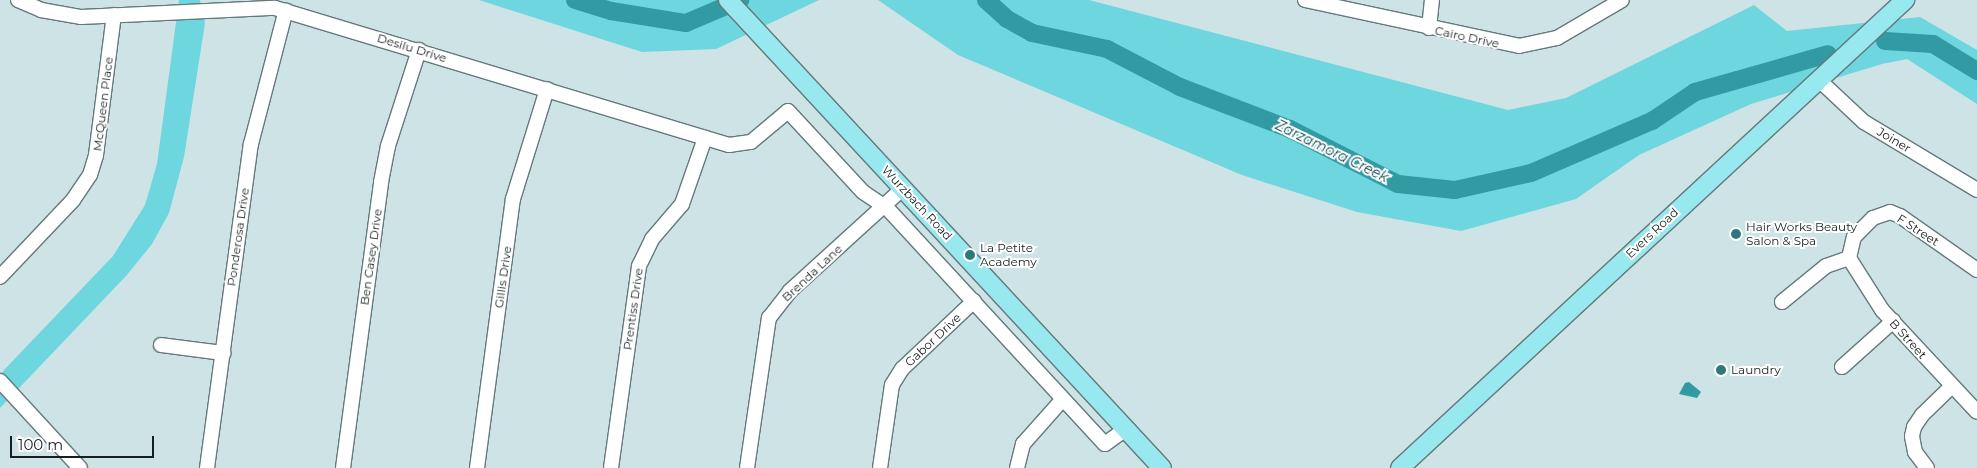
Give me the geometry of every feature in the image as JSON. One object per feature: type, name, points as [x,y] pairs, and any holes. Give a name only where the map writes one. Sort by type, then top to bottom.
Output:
[{"type":"main road","name":"Wurzbach Road","points":[[728,0],[1126,429],[1156,466]]},
{"type":"main road","name":"Evers Road","points":[[1400,468],[1905,0]]},
{"type":"street","name":"Desilu Drive","points":[[18,0],[41,10],[68,16],[254,7],[286,10],[729,145],[751,142],[788,111]]},
{"type":"street","name":"Cairo Drive","points":[[1309,0],[1497,44],[1529,46],[1557,38],[1622,0]]},
{"type":"street","points":[[1429,28],[1432,0]]},
{"type":"street","name":"Ponderosa Drive","points":[[208,468],[251,144],[286,10]]},
{"type":"street","name":"McQueen Place","points":[[0,277],[73,200],[90,175],[96,155],[114,15]]},
{"type":"street","name":"Ben Casey Drive","points":[[343,468],[381,182],[388,146],[418,50]]},
{"type":"street","name":"Joiner","points":[[1818,79],[1864,122],[1977,190]]},
{"type":"street","name":"Gillis Drive","points":[[476,468],[513,199],[547,89]]},
{"type":"street","name":"Wurzbach Road","points":[[788,111],[863,192],[884,206],[1105,444],[1126,429]]},
{"type":"street","name":"Prentiss Drive","points":[[611,468],[639,266],[652,239],[682,204],[705,138]]},
{"type":"street","name":"Brenda Lane","points":[[747,468],[769,318],[790,291],[903,188]]},
{"type":"street","name":"F Street","points":[[1848,258],[1854,237],[1873,218],[1890,212],[1900,216],[1977,270]]},
{"type":"street","points":[[1782,302],[1826,266],[1848,258]]},
{"type":"street","name":"B Street","points":[[1848,258],[1872,296],[1977,412]]},
{"type":"street","name":"Gabor Drive","points":[[880,468],[892,385],[902,369],[974,302]]},
{"type":"street","points":[[1842,367],[1893,321]]},
{"type":"street","points":[[161,345],[222,353]]},
{"type":"street","points":[[0,381],[80,468]]},
{"type":"street","points":[[1927,468],[1915,452],[1912,436],[1914,426],[1922,414],[1952,386]]},
{"type":"street","points":[[1016,468],[1023,444],[1063,399]]},
{"type":"shaded area","points":[[179,0],[200,0],[205,23],[184,157],[169,213],[152,244],[126,276],[0,408],[0,376],[4,370],[113,256],[145,205],[157,164]]},
{"type":"shaded area","points":[[479,0],[819,0],[716,49],[642,52]]},
{"type":"shaded area","points":[[878,0],[1089,0],[1508,110],[1566,98],[1754,5],[1787,31],[1920,17],[1977,50],[1977,104],[1907,59],[1882,64],[1751,104],[1639,155],[1576,199],[1461,231],[1357,212],[1242,175],[958,55]]},
{"type":"shaded area","points":[[1689,382],[1701,392],[1697,398],[1679,394],[1685,383]]},
{"type":"waterway","name":"Zarzamora Creek","points":[[575,0],[611,11],[686,23],[740,0]]},
{"type":"waterway","name":"Zarzamora Creek","points":[[986,0],[1007,19],[1032,33],[1107,49],[1180,87],[1290,129],[1398,184],[1455,190],[1531,173],[1652,121],[1695,92],[1828,54]]},
{"type":"waterway","name":"Zarzamora Creek","points":[[1885,41],[1933,44],[1977,71]]},
{"type":"place","name":"Hair Works Beauty Salon & Spa","points":[[1736,234]]},
{"type":"place","name":"La Petite Academy","points":[[970,255]]},
{"type":"place","name":"Laundry","points":[[1721,370]]}]
